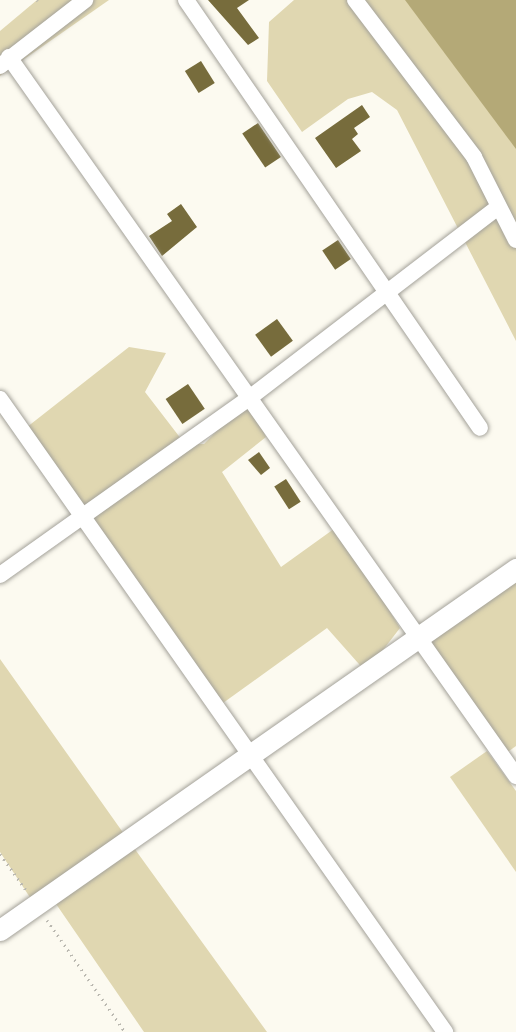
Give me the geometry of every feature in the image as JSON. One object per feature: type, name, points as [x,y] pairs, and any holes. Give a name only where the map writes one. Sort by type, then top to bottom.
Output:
[{"type":"street","points":[[85,0],[5,62],[516,777]]},
{"type":"street","points":[[186,0],[480,428]]},
{"type":"street","points":[[355,0],[435,99],[516,240]]},
{"type":"street","points":[[0,575],[248,399],[498,207]]},
{"type":"street","points":[[0,399],[445,1032]]},
{"type":"street","points":[[0,930],[415,637],[516,569]]},
{"type":"path","points":[[0,854],[125,1032]]},
{"type":"shaded area","points":[[37,0],[109,0],[0,76],[0,31]]},
{"type":"shaded area","points":[[294,0],[516,0],[516,341],[397,110],[372,92],[348,99],[302,132],[267,81],[269,22]]},
{"type":"shaded area","points":[[405,0],[516,0],[516,149]]},
{"type":"shaded area","points":[[129,347],[166,353],[145,392],[185,444],[204,444],[248,399],[266,437],[222,472],[281,567],[338,526],[400,628],[366,672],[327,628],[223,703],[22,431]]},
{"type":"shaded area","points":[[516,569],[516,746],[502,756],[415,637]]},
{"type":"shaded area","points":[[0,659],[267,1032],[144,1032],[54,901],[35,905],[0,852]]},
{"type":"shaded area","points":[[487,751],[516,791],[516,872],[450,777]]},
{"type":"building","points":[[208,0],[249,0],[237,8],[259,38],[248,45]]},
{"type":"building","points":[[201,61],[215,83],[199,93],[185,71]]},
{"type":"building","points":[[362,105],[370,117],[354,128],[358,134],[352,139],[361,151],[336,168],[315,138]]},
{"type":"building","points":[[258,123],[281,157],[265,168],[242,134]]},
{"type":"building","points":[[181,204],[197,227],[162,256],[149,236],[172,221],[167,214]]},
{"type":"building","points":[[338,240],[351,259],[335,270],[322,251]]},
{"type":"building","points":[[277,319],[293,341],[271,357],[255,335]]},
{"type":"building","points":[[188,384],[205,409],[182,424],[166,399]]},
{"type":"building","points":[[259,452],[270,468],[261,475],[248,460]]},
{"type":"building","points":[[286,479],[301,502],[289,509],[274,487]]}]
